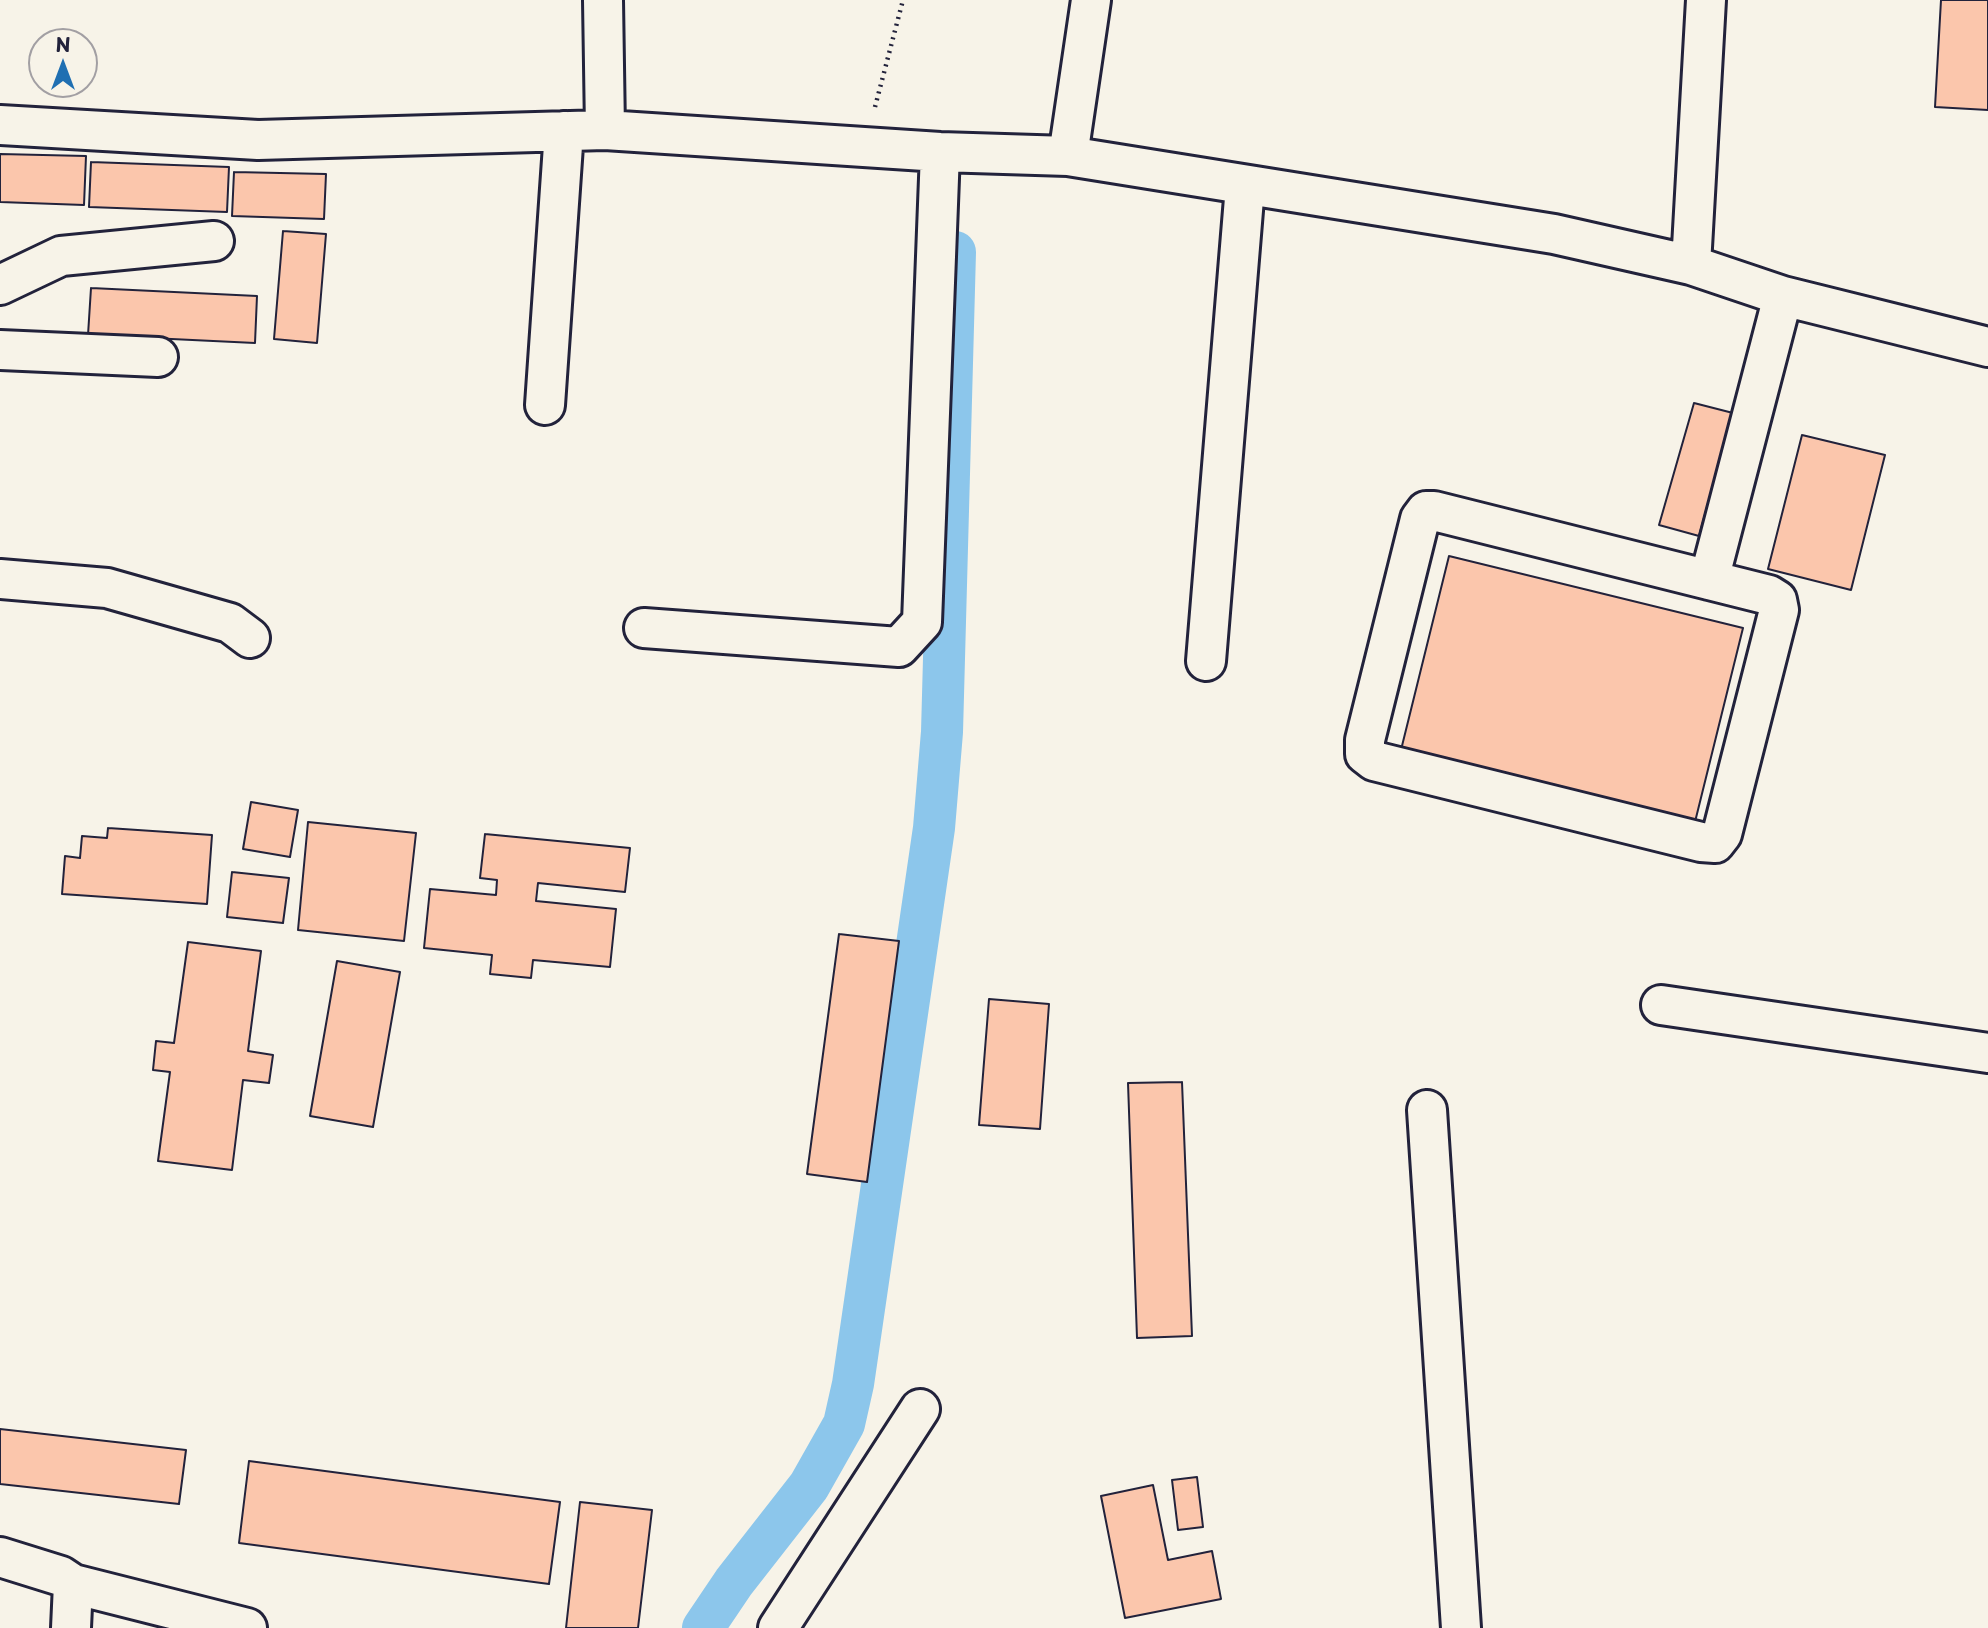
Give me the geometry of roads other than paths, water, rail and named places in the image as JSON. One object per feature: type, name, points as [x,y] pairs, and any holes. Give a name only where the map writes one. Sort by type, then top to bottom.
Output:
[{"type":"street","points":[[603,0],[605,130]]},
{"type":"street","points":[[1068,156],[1091,0]]},
{"type":"street","points":[[1690,265],[1706,0]]},
{"type":"street","points":[[0,125],[258,140],[605,130],[940,152],[1068,156],[1554,234],[1690,265],[1783,296],[1988,347]]},
{"type":"street","points":[[545,405],[565,131]]},
{"type":"street","points":[[644,628],[899,647],[922,622],[940,152]]},
{"type":"street","points":[[1206,661],[1245,186]]},
{"type":"street","points":[[0,285],[61,256],[215,241]]},
{"type":"street","points":[[1709,580],[1783,296]]},
{"type":"street","points":[[0,350],[158,357]]},
{"type":"street","points":[[1434,511],[1709,580],[1769,595],[1777,600],[1779,610],[1722,834],[1715,843],[1701,842],[1374,761],[1365,754],[1365,740],[1420,519],[1426,512],[1434,511]]},
{"type":"street","points":[[0,579],[107,587],[230,623],[250,638]]},
{"type":"street","points":[[1661,1005],[1988,1053]]},
{"type":"street","points":[[1427,1110],[1461,1628]]},
{"type":"street","points":[[778,1628],[920,1409]]},
{"type":"street","points":[[0,1557],[61,1576],[73,1584],[247,1628]]},
{"type":"street","points":[[71,1628],[73,1584]]},
{"type":"waterway","points":[[703,1628],[734,1582],[809,1486],[844,1424],[853,1384],[934,828],[942,732],[955,252]]}]
